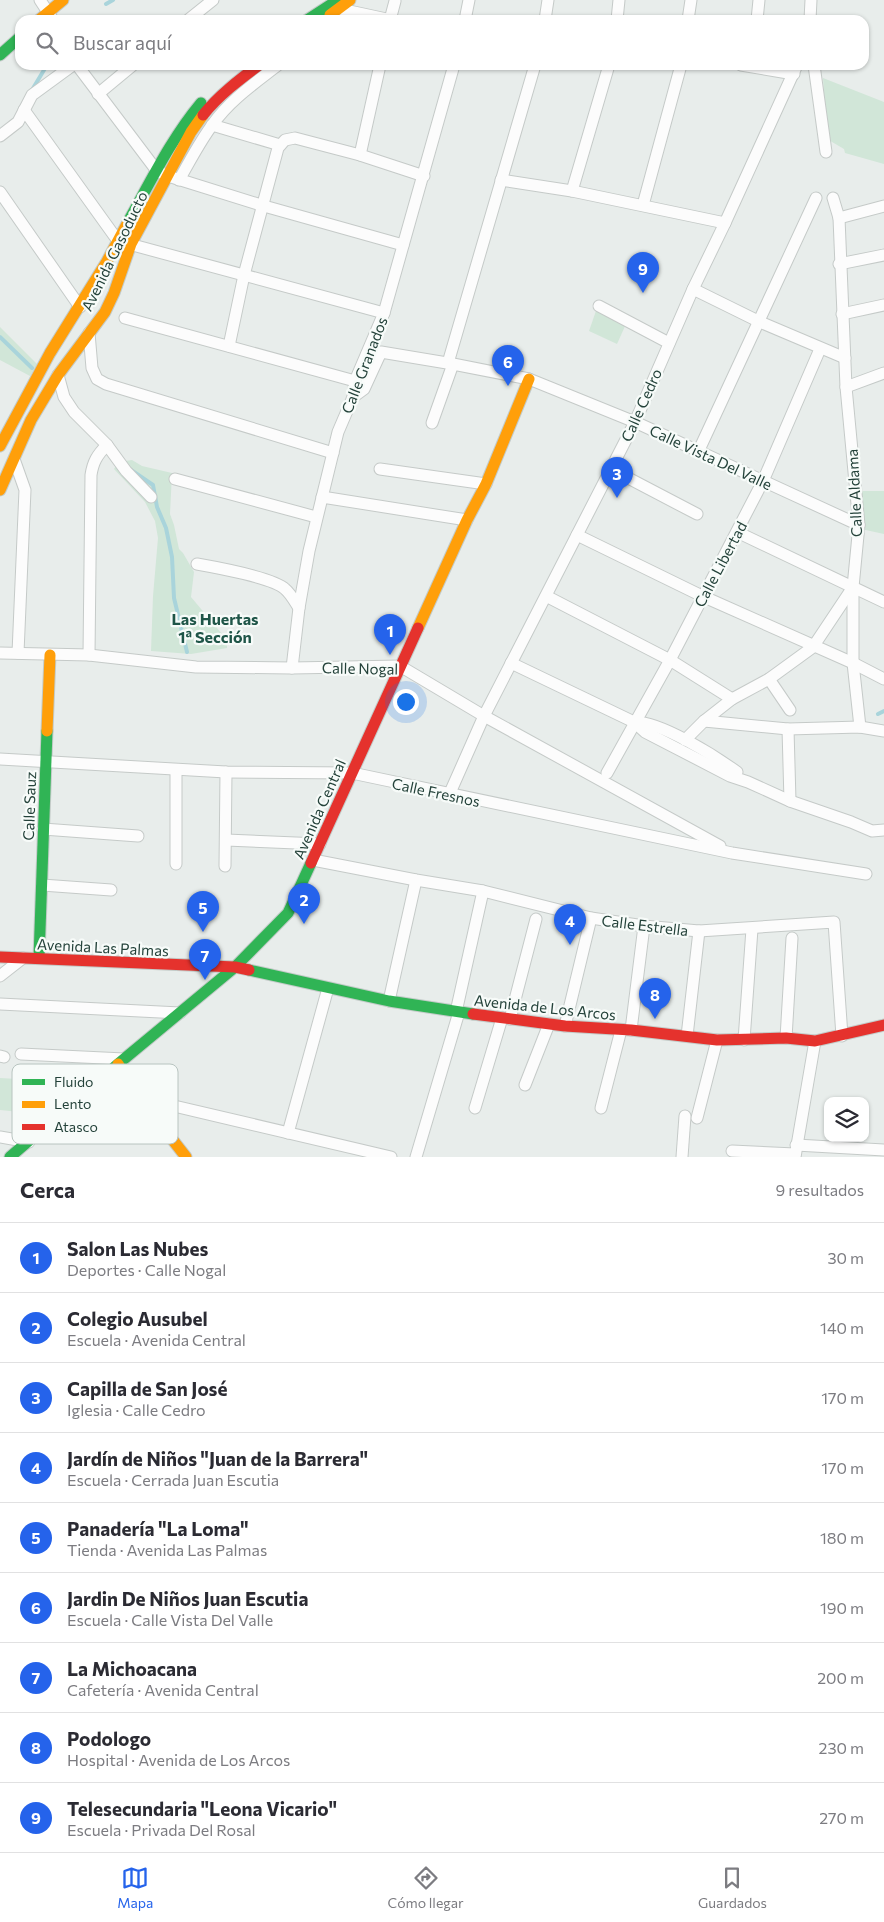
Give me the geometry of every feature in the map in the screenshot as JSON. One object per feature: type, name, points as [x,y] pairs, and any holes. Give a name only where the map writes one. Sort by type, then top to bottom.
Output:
[{"type":"street","points":[[40,0],[50,15]]},
{"type":"street","points":[[52,15],[63,0]]},
{"type":"street","points":[[194,15],[213,0]]},
{"type":"street","points":[[316,15],[350,0]]},
{"type":"street","points":[[466,15],[469,0]]},
{"type":"street","points":[[546,15],[548,0]]},
{"type":"street","points":[[618,15],[619,0]]},
{"type":"street","points":[[689,15],[691,0]]},
{"type":"street","points":[[758,15],[759,0]]},
{"type":"street","points":[[810,15],[811,0]]},
{"type":"street","points":[[391,15],[395,1]]},
{"type":"street","points":[[329,15],[339,4]]},
{"type":"street","points":[[339,4],[374,15]]},
{"type":"street","points":[[0,55],[15,42]]},
{"type":"street","points":[[0,136],[18,122],[32,95],[66,70]]},
{"type":"street","points":[[81,70],[157,171],[173,178],[264,206],[403,245]]},
{"type":"street","points":[[98,94],[127,70]]},
{"type":"street","name":"Avenida Gasoducto","points":[[0,446],[50,353],[106,263],[183,125],[205,98],[237,70]]},
{"type":"street","name":"Avenida Gasoducto","points":[[0,490],[31,420],[58,375],[105,312],[131,244],[173,178],[191,132],[211,105],[231,86],[252,70]]},
{"type":"street","points":[[173,178],[224,109],[271,70]]},
{"type":"street","points":[[360,155],[379,70]]},
{"type":"street","name":"Calle Granados","points":[[292,668],[299,608],[316,517],[338,432],[353,397],[356,381],[384,314],[453,70]]},
{"type":"street","points":[[432,423],[451,364],[501,180],[534,70]]},
{"type":"street","points":[[572,191],[608,70]]},
{"type":"street","points":[[643,206],[679,70]]},
{"type":"street","name":"Calle Cedro","points":[[449,795],[484,716],[636,422],[693,289],[725,224],[795,70]]},
{"type":"street","points":[[815,70],[826,152]]},
{"type":"street","points":[[24,110],[118,241],[384,314]]},
{"type":"street","points":[[212,124],[282,142],[295,138],[360,155],[424,176]]},
{"type":"street","points":[[228,346],[244,275],[282,142]]},
{"type":"street","points":[[501,180],[572,191],[725,224]]},
{"type":"street","points":[[0,192],[80,306]]},
{"type":"street","points":[[699,450],[816,198]]},
{"type":"street","name":"Calle Aldama","points":[[685,740],[704,721],[732,699],[769,679],[813,647],[853,587],[859,525],[846,387],[839,264],[839,218],[833,198]]},
{"type":"street","points":[[839,218],[884,206]]},
{"type":"street","points":[[839,264],[884,255]]},
{"type":"street","points":[[693,289],[760,322],[845,358]]},
{"type":"street","points":[[842,314],[884,305]]},
{"type":"street","points":[[599,306],[669,343]]},
{"type":"street","points":[[125,318],[356,381]]},
{"type":"street","points":[[89,333],[92,368],[97,379],[106,384],[333,453]]},
{"type":"street","name":"Calle Libertad","points":[[607,773],[670,660],[763,481],[820,349]]},
{"type":"street","name":"Calle Vista Del Valle","points":[[353,397],[364,389],[381,352],[528,379],[636,422],[859,525]]},
{"type":"street","points":[[846,387],[884,373]]},
{"type":"street","points":[[58,375],[64,398],[74,412],[107,445],[126,471],[151,497]]},
{"type":"street","name":"Avenida Central","points":[[118,1064],[235,968],[288,913],[467,520],[486,484],[528,379]]},
{"type":"street","points":[[89,655],[91,475],[96,455],[107,445]]},
{"type":"street","points":[[14,459],[25,490],[18,653]]},
{"type":"street","points":[[380,469],[486,484]]},
{"type":"street","points":[[611,469],[697,514]]},
{"type":"street","points":[[175,479],[316,517]]},
{"type":"street","points":[[322,497],[467,520]]},
{"type":"street","points":[[737,532],[884,602]]},
{"type":"street","points":[[578,535],[702,596],[813,647],[853,663],[884,680]]},
{"type":"street","points":[[197,564],[275,583],[284,588],[299,608]]},
{"type":"street","points":[[853,587],[853,663],[860,727]]},
{"type":"street","points":[[546,596],[670,660],[732,699]]},
{"type":"street","name":"Calle Nogal","points":[[0,653],[89,655],[196,667],[400,666],[596,780],[732,853]]},
{"type":"street","name":"Calle Sauz","points":[[40,958],[50,655]]},
{"type":"street","points":[[511,663],[634,722],[645,732],[730,776],[790,801],[872,831],[884,830]]},
{"type":"street","points":[[769,679],[790,710]]},
{"type":"street","points":[[704,721],[788,729],[860,727],[884,731]]},
{"type":"street","points":[[634,722],[644,722],[685,740],[736,771],[748,782]]},
{"type":"street","points":[[788,729],[790,801]]},
{"type":"street","name":"Calle Fresnos","points":[[0,759],[226,772],[352,773],[449,795],[732,853],[866,874]]},
{"type":"street","points":[[176,770],[176,864]]},
{"type":"street","points":[[225,866],[226,772]]},
{"type":"street","points":[[43,829],[138,836]]},
{"type":"street","points":[[226,840],[320,844]]},
{"type":"street","name":"Calle Estrella","points":[[313,860],[483,891],[591,918],[644,926],[699,931],[752,929],[834,922],[842,1036]]},
{"type":"street","points":[[389,1001],[416,880]]},
{"type":"street","points":[[42,885],[111,890]]},
{"type":"street","points":[[416,1157],[457,1012],[483,891]]},
{"type":"street","points":[[565,1026],[591,918]]},
{"type":"street","points":[[475,1108],[506,1019],[536,919]]},
{"type":"street","points":[[601,1108],[626,1030],[644,926]]},
{"type":"street","points":[[744,1040],[752,929]]},
{"type":"street","points":[[687,1036],[699,931]]},
{"type":"street","points":[[786,1038],[792,938]]},
{"type":"street","name":"Avenida Las Palmas","points":[[0,957],[235,968]]},
{"type":"street","points":[[0,976],[23,958]]},
{"type":"street","name":"Avenida de Los Arcos","points":[[235,968],[389,1001],[457,1012],[565,1026],[626,1030],[717,1040],[786,1038],[815,1041],[884,1025]]},
{"type":"street","points":[[288,1133],[328,988]]},
{"type":"street","points":[[0,1004],[180,1013]]},
{"type":"street","points":[[525,1085],[549,1024]]},
{"type":"street","points":[[682,1157],[691,1117],[717,1040]]},
{"type":"street","points":[[796,1152],[815,1041]]},
{"type":"street","points":[[21,1054],[121,1061],[123,1064]]},
{"type":"street","points":[[178,1107],[391,1157]]},
{"type":"street","name":"Avenida Central","points":[[10,1157],[26,1144]]},
{"type":"street","points":[[176,1144],[186,1157]]},
{"type":"street","points":[[732,1151],[884,1150]]},
{"type":"green space","points":[[823,78],[884,102],[884,164],[845,153],[844,149],[827,139]]},
{"type":"green space","points":[[597,308],[626,324],[617,344],[589,331]]},
{"type":"green space","points":[[0,327],[37,364],[30,376],[0,360]]},
{"type":"green space","points":[[132,460],[142,466],[172,473],[170,514],[179,549],[194,572],[191,597],[227,640],[227,648],[191,654],[151,651],[158,538],[155,521],[145,502],[114,469],[125,461]]},
{"type":"green space","points":[[861,491],[884,491],[884,534],[861,529]]},
{"type":"green space","points":[[0,1078],[12,1079],[12,1111],[0,1110]]},
{"type":"waterway","points":[[106,4],[113,0]]},
{"type":"waterway","points":[[32,90],[44,70]]},
{"type":"waterway","points":[[0,337],[32,368]]},
{"type":"waterway","points":[[131,470],[153,485],[157,507],[166,528],[172,557],[174,598],[187,652]]},
{"type":"waterway","points":[[878,714],[884,711]]},
{"type":"traffic: fast","points":[[315,15],[338,0]]},
{"type":"traffic: fast","points":[[0,55],[15,42]]},
{"type":"traffic: fast","points":[[128,222],[171,146],[201,103]]},
{"type":"traffic: fast","points":[[39,958],[47,731]]},
{"type":"traffic: fast","points":[[118,1064],[235,967],[288,913],[311,863]]},
{"type":"traffic: fast","points":[[249,970],[389,1001],[473,1014]]},
{"type":"traffic: fast","points":[[10,1157],[25,1144]]},
{"type":"traffic: slow","points":[[45,15],[63,0]]},
{"type":"traffic: slow","points":[[330,15],[350,0]]},
{"type":"traffic: slow","points":[[0,490],[31,420],[58,375],[105,312],[114,293],[131,244],[191,132],[203,115]]},
{"type":"traffic: slow","points":[[0,446],[50,353],[106,263],[128,222]]},
{"type":"traffic: slow","points":[[418,628],[467,520],[486,484],[529,379]]},
{"type":"traffic: slow","points":[[47,731],[50,655]]},
{"type":"traffic: slow","points":[[176,1144],[186,1157]]},
{"type":"traffic: jam","points":[[203,115],[222,94],[253,70]]},
{"type":"traffic: jam","points":[[311,863],[418,628]]},
{"type":"traffic: jam","points":[[0,957],[235,967],[249,970]]},
{"type":"traffic: jam","points":[[473,1014],[565,1026],[631,1030],[717,1040],[786,1038],[815,1041],[884,1025]]},
{"type":"place","name":"Telesecundaria \"Leona Vicario\"","points":[[643,293]]},
{"type":"place","name":"Jardin De Niños Juan Escutia","points":[[508,386]]},
{"type":"place","name":"Capilla de San José","points":[[617,498]]},
{"type":"place","name":"Salon Las Nubes","points":[[390,655]]},
{"type":"place","name":"Colegio Ausubel","points":[[304,924]]},
{"type":"place","name":"Panadería \"La Loma\"","points":[[203,932]]},
{"type":"place","name":"Jardín de Niños \"Juan de la Barrera\"","points":[[570,945]]},
{"type":"place","name":"La Michoacana","points":[[205,980]]},
{"type":"place","name":"Podologo","points":[[655,1019]]},
{"type":"district","name":"Las Huertas 1ª Sección","points":[[215,627]]}]
